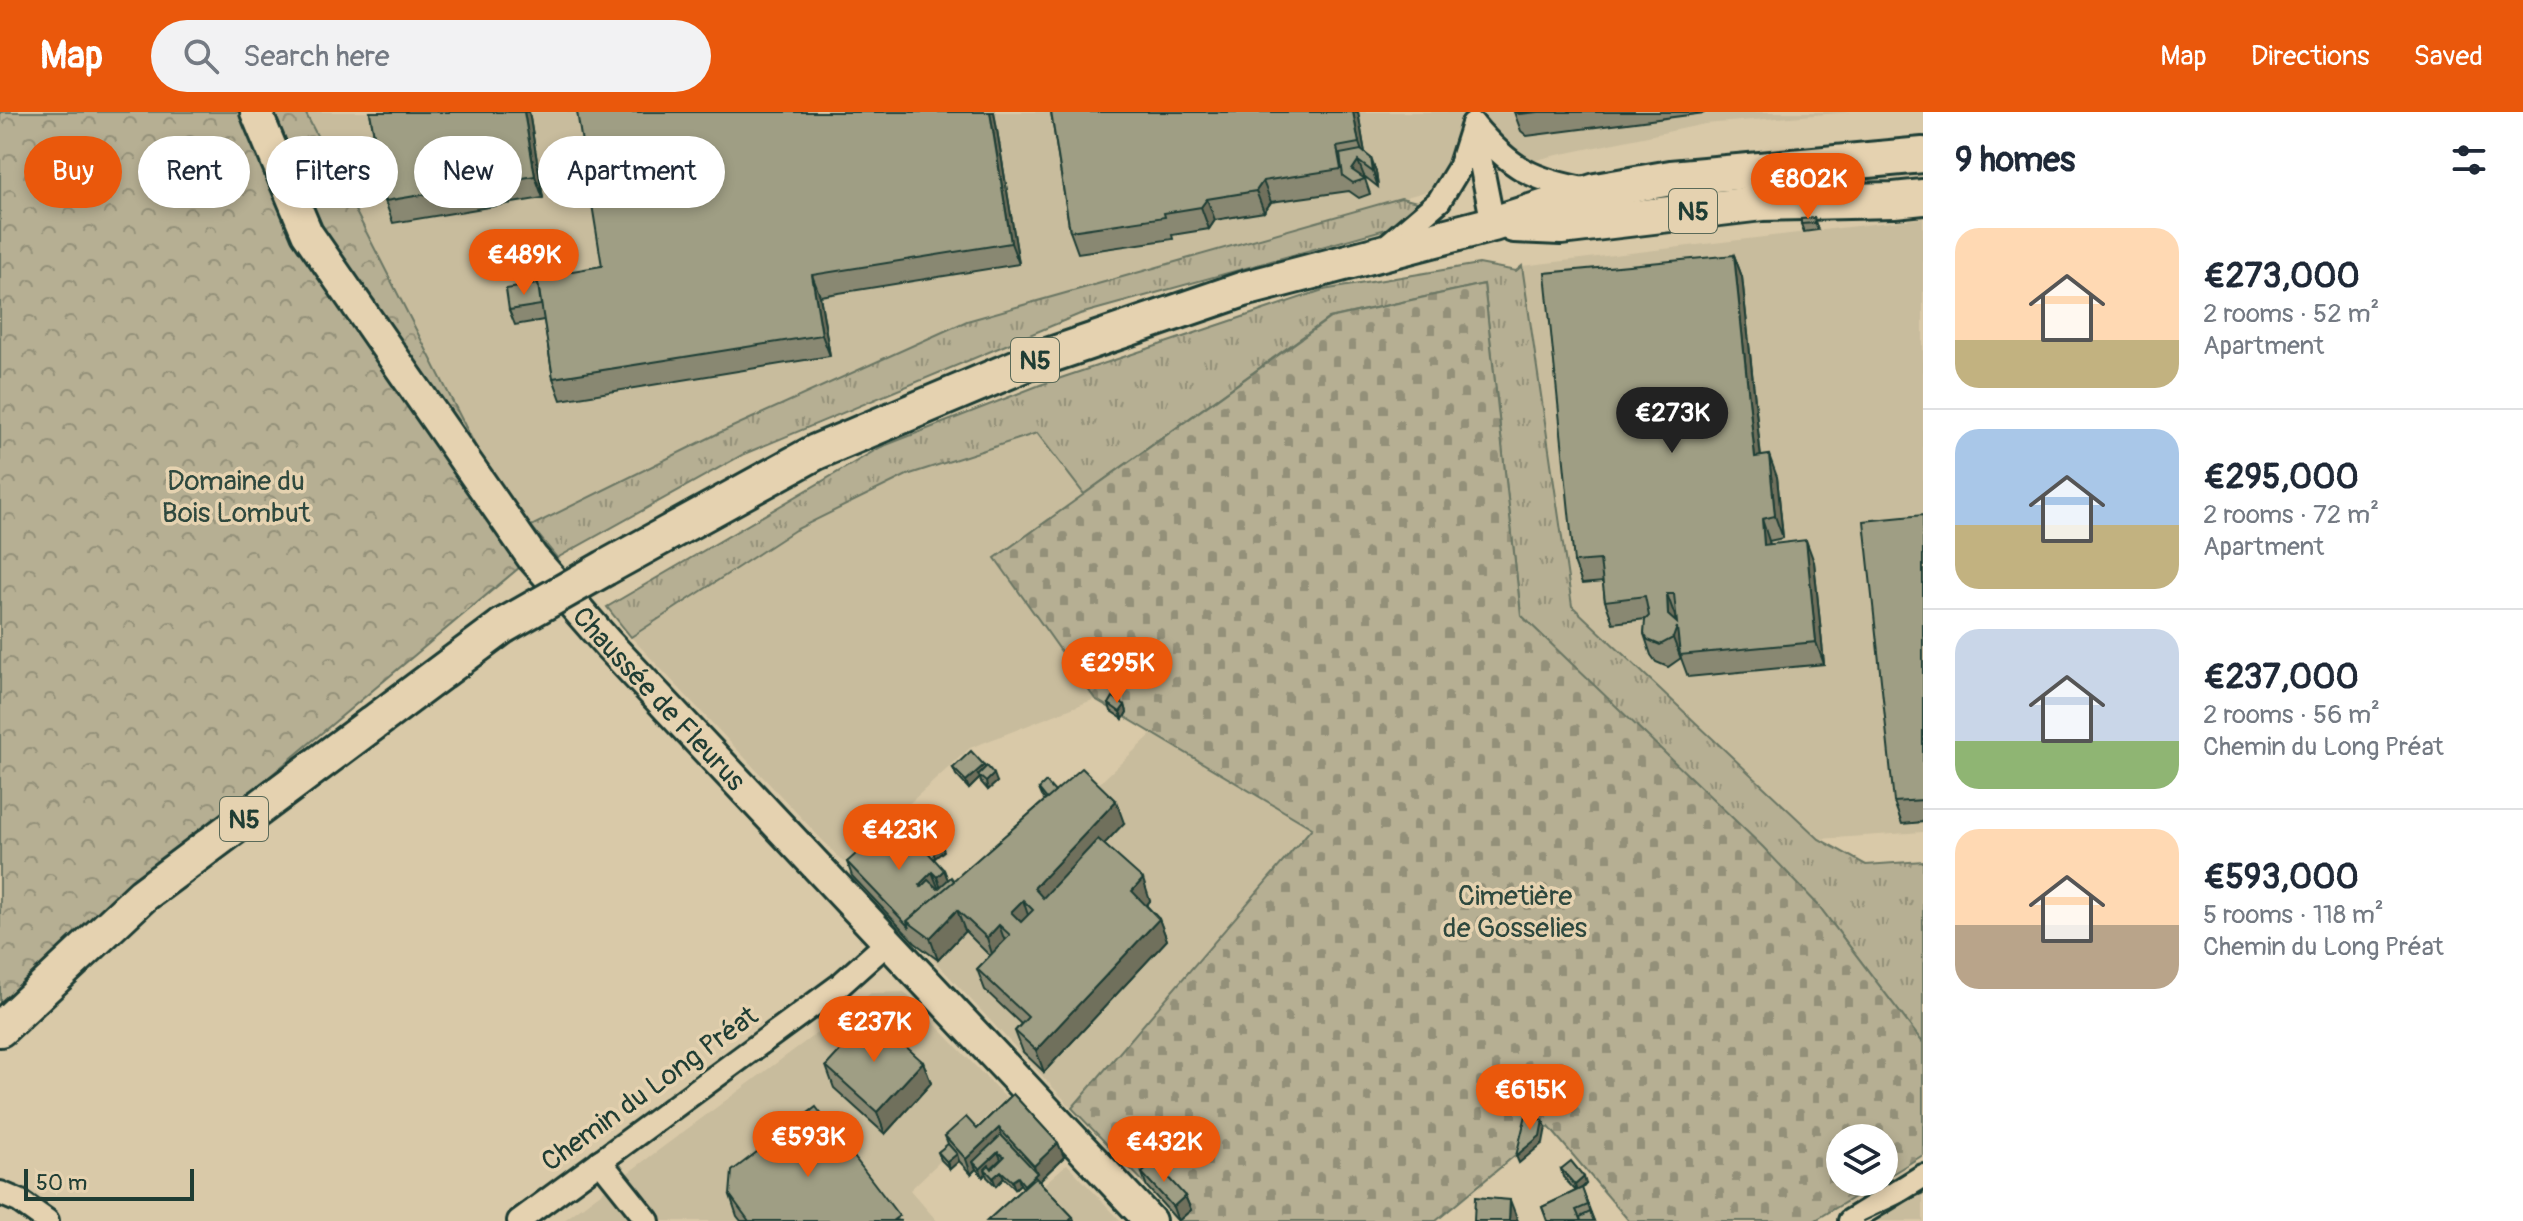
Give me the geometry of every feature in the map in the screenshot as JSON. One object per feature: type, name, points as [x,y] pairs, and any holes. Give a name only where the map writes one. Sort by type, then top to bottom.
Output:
[{"type":"main road","name":"Chaussée de Fleurus","points":[[256,112],[307,233],[532,557],[608,644],[1150,1221]]},
{"type":"main road","name":"N5","points":[[0,1029],[143,895],[503,626],[816,452],[1030,362],[1244,289],[1493,224],[1596,191],[1671,178],[1923,155]]},
{"type":"main road","name":"N5","points":[[1493,224],[1561,227],[1762,203],[1923,197]]},
{"type":"street","points":[[1471,118],[1496,151],[1514,166],[1551,183],[1596,191]]},
{"type":"street","points":[[1471,118],[1493,224]]},
{"type":"street","points":[[1379,254],[1439,201],[1459,168],[1471,118]]},
{"type":"street","name":"Chemin du Long Préat","points":[[519,1221],[840,985],[888,942]]},
{"type":"street","points":[[600,1161],[648,1221]]},
{"type":"street","points":[[1850,1221],[1923,1176]]},
{"type":"street","points":[[0,1177],[9,1197],[47,1221]]},
{"type":"shaded area","points":[[282,112],[1851,112],[1705,124],[1548,157],[967,321],[719,433],[531,526],[320,208],[398,208],[398,136],[292,136]]},
{"type":"shaded area","points":[[1923,218],[1923,832],[1819,839],[1572,606],[1522,266]]},
{"type":"shaded area","points":[[1037,433],[1084,494],[995,558],[1095,699],[970,748],[844,863],[631,637],[795,530],[907,475]]},
{"type":"shaded area","points":[[1153,733],[1312,828],[1072,1108],[918,943]]},
{"type":"shaded area","points":[[904,992],[1006,1098],[910,1190],[937,1221],[563,1221],[871,993]]},
{"type":"shaded area","points":[[1067,1164],[1121,1221],[1002,1221]]},
{"type":"shaded area","points":[[1923,1194],[1923,1221],[1871,1221]]},
{"type":"green space","name":"Domaine du Bois Lombut","points":[[0,112],[305,112],[317,136],[266,136],[266,208],[354,208],[532,557],[0,1002]]},
{"type":"green space","points":[[1401,198],[1421,203],[1415,221],[1080,314],[744,454],[557,558],[531,526],[719,433],[967,321]]},
{"type":"green space","points":[[1479,264],[1516,271],[1522,266],[1572,606],[1819,839],[1866,865],[1923,861],[1923,1043],[1818,905],[1521,615],[1484,284],[1329,318],[1084,494],[1037,433],[907,475],[795,530],[631,637],[607,607],[881,447],[1040,385],[1323,290]]},
{"type":"green space","name":"Cimetière de Gosselies","points":[[1484,284],[1521,615],[1763,847],[1818,905],[1923,1043],[1923,1155],[1898,1170],[1898,1124],[1826,1124],[1826,1196],[1856,1196],[1814,1221],[1629,1221],[1549,1127],[1436,1221],[1181,1221],[1072,1108],[1312,828],[1095,699],[995,558],[1330,318]]},
{"type":"building","points":[[370,112],[524,112],[535,176],[522,178],[522,136],[414,136],[414,196],[398,199],[398,136],[374,136]]},
{"type":"building","points":[[577,112],[990,112],[1011,243],[812,275],[822,335],[553,378],[537,277],[602,266],[593,208],[725,208],[725,136],[581,136]]},
{"type":"building","points":[[1051,112],[1353,112],[1359,143],[1337,147],[1341,169],[1263,181],[1256,191],[1207,199],[1201,207],[1164,213],[1165,217],[1070,231]]},
{"type":"building","points":[[1361,150],[1371,158],[1373,172],[1358,161],[1352,170],[1365,179],[1353,183],[1343,176],[1340,154]]},
{"type":"building","points":[[1814,218],[1815,223],[1801,224],[1801,219]]},
{"type":"building","points":[[1734,255],[1755,457],[1769,455],[1775,516],[1762,519],[1764,545],[1806,540],[1816,642],[1680,655],[1677,627],[1673,638],[1660,645],[1648,640],[1644,634],[1645,620],[1649,616],[1645,596],[1605,601],[1600,560],[1574,562],[1545,273]],"holes":[[[1667,594],[1674,594],[1677,623],[1668,615]]]},
{"type":"building","points":[[538,284],[541,305],[509,310],[506,289]]},
{"type":"building","points":[[1923,515],[1923,800],[1894,802],[1864,521]]},
{"type":"building","points":[[1113,697],[1125,705],[1120,712],[1109,704]]},
{"type":"building","points":[[971,751],[984,765],[966,781],[953,768]]},
{"type":"building","points":[[987,766],[994,774],[986,782],[978,775]]},
{"type":"building","points":[[1082,768],[1116,801],[1034,888],[1043,898],[1098,839],[1143,879],[1132,891],[1159,919],[1036,1050],[1015,1031],[1028,1017],[977,969],[1010,935],[999,925],[987,938],[957,910],[930,938],[907,921]],"holes":[[[1023,900],[1033,910],[1021,922],[1011,912]]]},
{"type":"building","points":[[1046,782],[1055,792],[1047,799],[1039,789]]},
{"type":"building","points":[[886,827],[897,837],[906,828],[944,870],[937,877],[932,872],[919,885],[921,887],[928,880],[938,889],[951,877],[954,881],[907,921],[910,928],[847,862]]},
{"type":"building","points":[[936,838],[941,843],[933,851],[928,845]]},
{"type":"building","points":[[872,1016],[923,1062],[877,1112],[826,1066]]},
{"type":"building","points":[[1013,1094],[1058,1143],[1034,1166],[999,1128],[966,1159],[945,1136],[966,1117],[977,1129]]},
{"type":"building","points":[[816,1107],[899,1216],[892,1221],[749,1221],[730,1195],[732,1171]]},
{"type":"building","points":[[1526,1115],[1543,1120],[1540,1136],[1516,1156]]},
{"type":"building","points":[[1001,1135],[1037,1173],[1024,1185],[1018,1177],[1012,1181],[1001,1171],[993,1178],[985,1169],[989,1165],[992,1169],[1004,1157],[998,1152],[980,1169],[973,1162]]},
{"type":"building","points":[[948,1144],[957,1154],[947,1162],[938,1152]]},
{"type":"building","points":[[1571,1161],[1584,1177],[1575,1185],[1561,1169]]},
{"type":"building","points":[[1154,1162],[1185,1196],[1173,1207],[1142,1173]]},
{"type":"building","points":[[1035,1177],[1073,1217],[1069,1221],[987,1221]]},
{"type":"building","points":[[1582,1188],[1588,1205],[1576,1210],[1581,1221],[1548,1221],[1542,1207]]},
{"type":"building","points":[[1475,1197],[1510,1200],[1509,1221],[1474,1221]]},
{"type":"building","points":[[1590,1212],[1594,1221],[1581,1221],[1580,1217]]},
{"type":"tram line","points":[[1864,1221],[1923,1193]]}]
